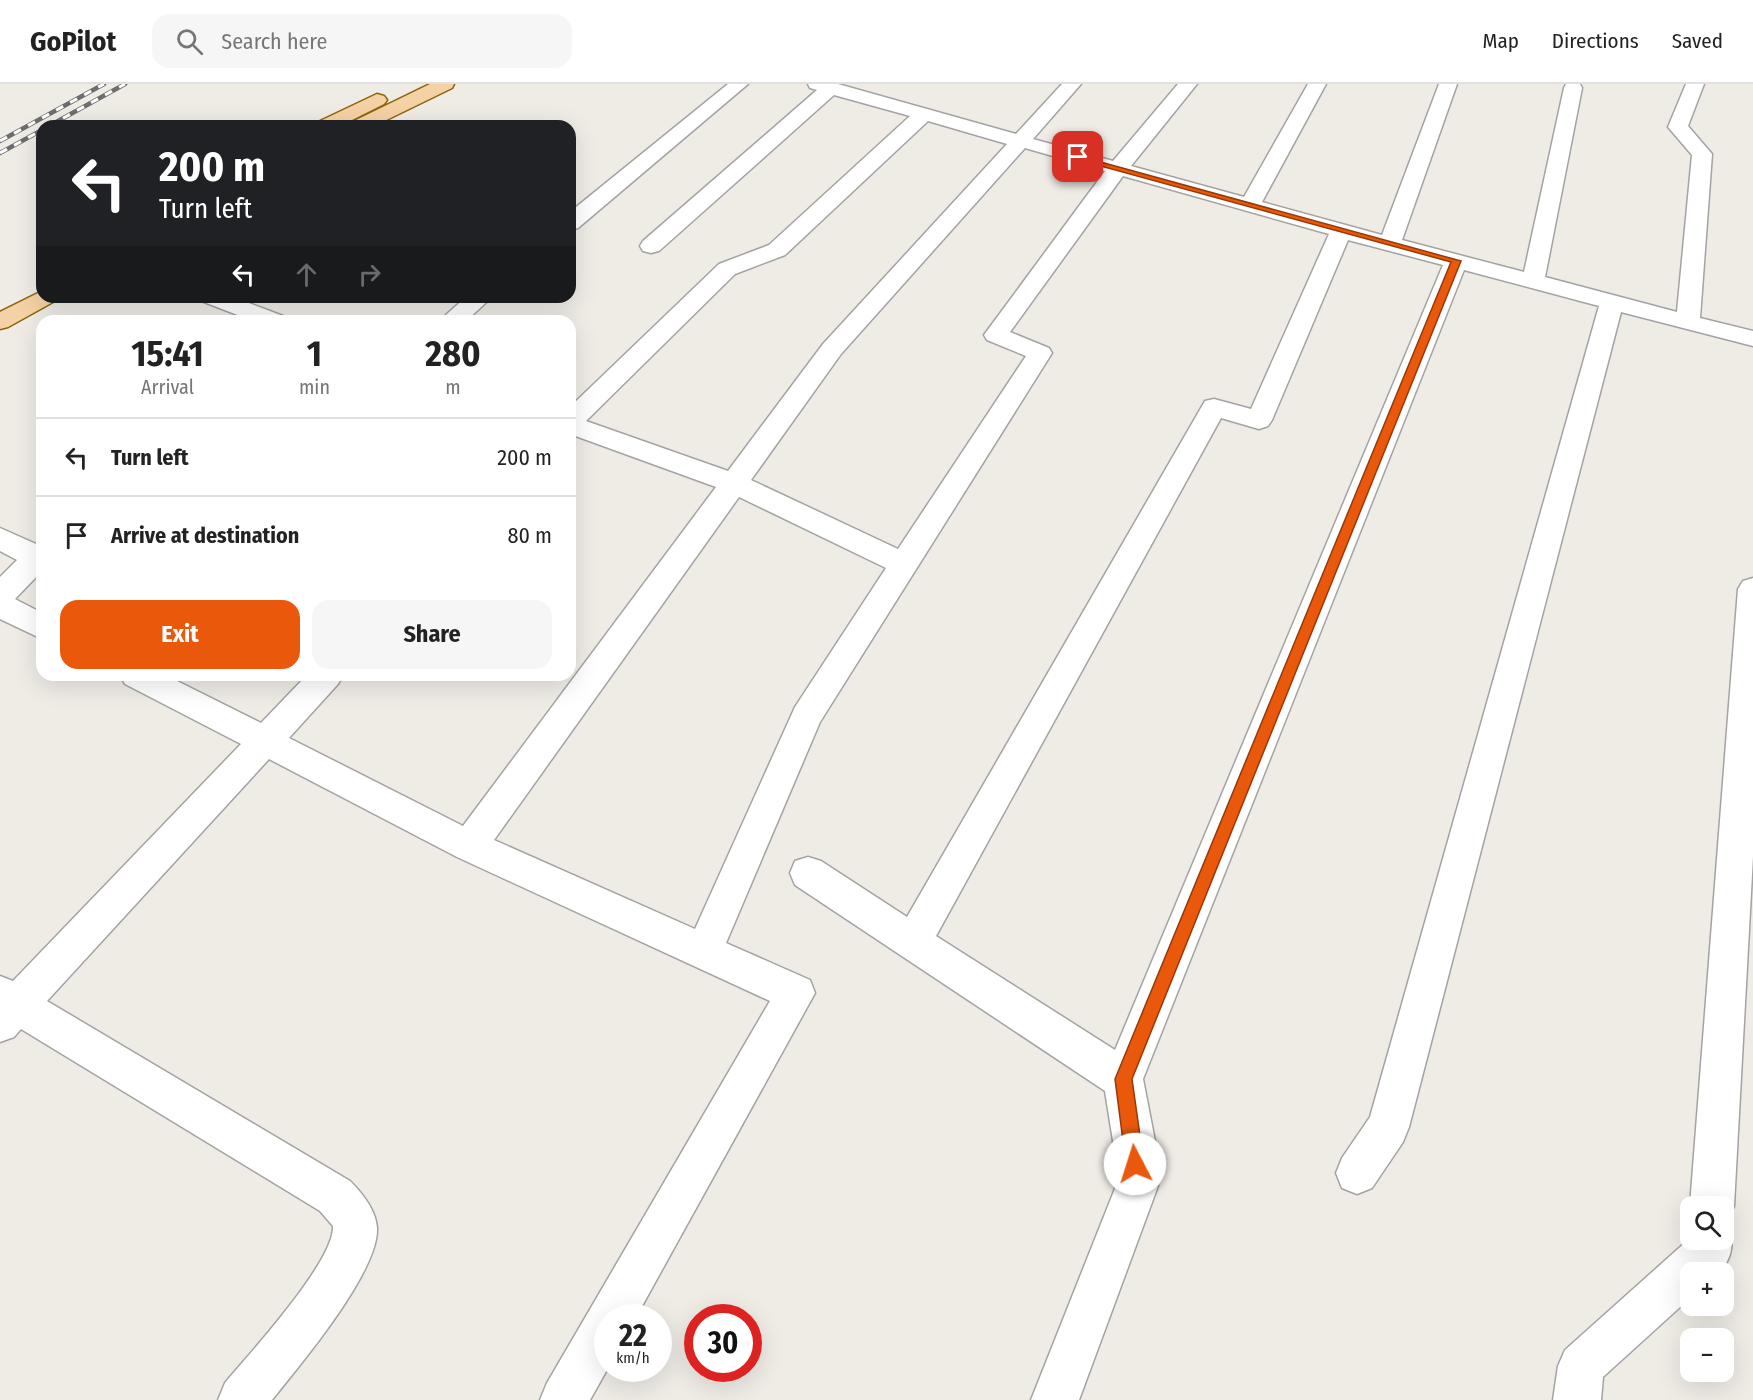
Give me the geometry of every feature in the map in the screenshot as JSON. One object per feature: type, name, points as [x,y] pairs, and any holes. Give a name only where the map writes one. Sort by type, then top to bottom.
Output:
[{"type":"main road","points":[[337,120],[410,84]]},
{"type":"main road","points":[[371,120],[445,84]]},
{"type":"main road","points":[[0,301],[36,281]]},
{"type":"main road","points":[[0,322],[36,302]]},
{"type":"street","points":[[576,218],[739,84]]},
{"type":"street","points":[[470,846],[832,349],[1072,84]]},
{"type":"street","points":[[704,951],[806,716],[1040,353],[996,335],[1118,168],[1188,84]]},
{"type":"street","points":[[1250,205],[1317,84]]},
{"type":"street","points":[[1390,243],[1448,84]]},
{"type":"street","points":[[1688,322],[1702,154],[1678,127],[1695,84]]},
{"type":"street","points":[[651,246],[824,86],[1341,231],[1753,339]]},
{"type":"street","points":[[1533,281],[1573,88]]},
{"type":"street","points":[[576,417],[727,269],[777,250],[924,114]]},
{"type":"street","points":[[913,942],[1214,407],[1259,420],[1341,231]]},
{"type":"street","points":[[1055,1400],[1137,1186],[1134,1141],[1123,1079],[1456,261]]},
{"type":"street","points":[[1357,1173],[1388,1127],[1612,302]]},
{"type":"street","points":[[228,303],[259,315]]},
{"type":"street","points":[[458,315],[473,303]]},
{"type":"street","points":[[576,425],[734,483],[904,564]]},
{"type":"street","points":[[0,538],[36,554]]},
{"type":"street","points":[[0,595],[36,560]]},
{"type":"street","points":[[1713,1196],[1753,598]]},
{"type":"street","points":[[0,605],[36,624]]},
{"type":"street","points":[[148,681],[470,846],[796,993],[618,1304]]},
{"type":"street","points":[[242,1400],[340,1274],[352,1248],[355,1230],[347,1209],[335,1196],[6,1008],[321,681]]},
{"type":"street","points":[[808,873],[1123,1079]]},
{"type":"street","points":[[1577,1400],[1581,1366],[1709,1250]]},
{"type":"street","points":[[564,1400],[594,1348]]},
{"type":"railway","points":[[38,120],[104,84]]},
{"type":"railway","points":[[60,120],[125,84]]},
{"type":"railway","points":[[0,141],[36,121]]},
{"type":"railway","points":[[0,153],[36,133]]},
{"type":"route","points":[[1078,157],[1456,261],[1123,1079],[1134,1141],[1135,1164]]}]
